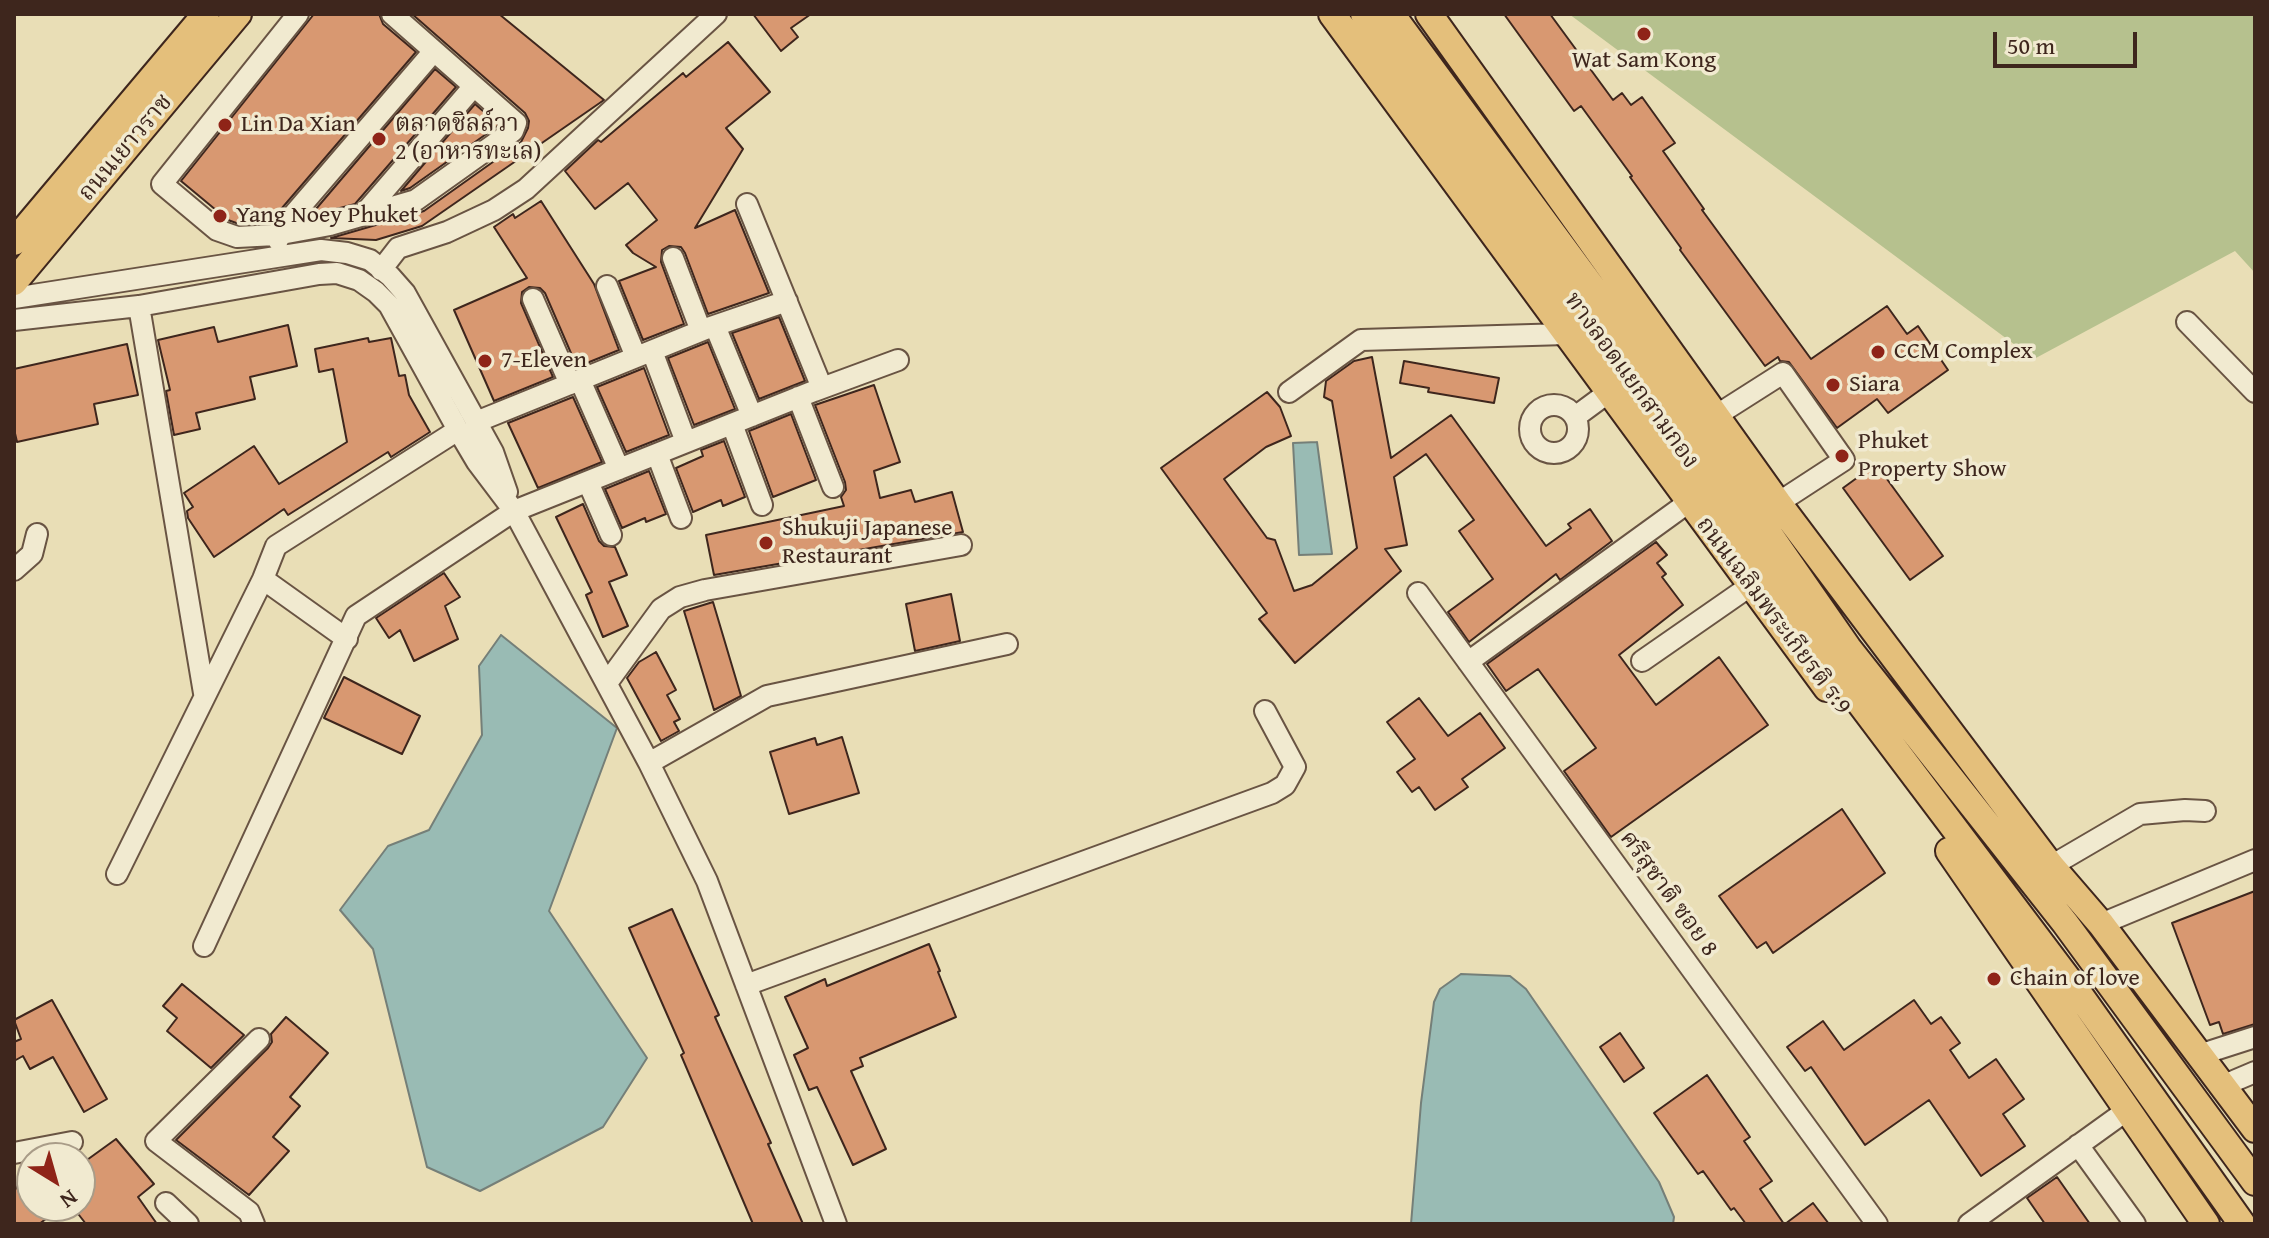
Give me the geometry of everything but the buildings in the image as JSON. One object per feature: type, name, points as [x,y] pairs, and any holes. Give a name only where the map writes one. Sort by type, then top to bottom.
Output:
[{"type":"main road","name":"ถนนเยาวราช","points":[[14,242],[206,14]]},
{"type":"main road","name":"ถนนเยาวราช","points":[[14,282],[238,14]]},
{"type":"main road","name":"ถนนเฉลิมพระเกียรติ ร.9","points":[[1332,14],[1750,586],[1976,887],[2206,1224]]},
{"type":"main road","name":"ทางลอดแยกสามกอง","points":[[1364,14],[1670,433],[1829,662],[1952,828]]},
{"type":"main road","name":"ทางลอดแยกสามกอง","points":[[1391,14],[1680,406],[1848,648],[1976,809]]},
{"type":"main road","points":[[1429,14],[1778,503],[2051,866],[2101,924],[2255,1129]]},
{"type":"main road","points":[[1880,639],[1976,809],[2065,923],[2255,1182]]},
{"type":"main road","points":[[1822,682],[1952,828],[2074,987],[2242,1224]]},
{"type":"street","points":[[298,14],[162,184],[217,230],[237,237],[276,235],[416,200],[513,131],[516,123],[392,14]]},
{"type":"street","points":[[381,270],[398,248],[447,232],[494,210],[526,189],[716,14]]},
{"type":"street","points":[[276,235],[434,51]]},
{"type":"street","points":[[363,215],[474,86]]},
{"type":"street","points":[[747,204],[822,388]]},
{"type":"street","points":[[276,235],[281,256]]},
{"type":"street","points":[[237,237],[245,262]]},
{"type":"street","points":[[14,298],[321,250],[370,260],[405,293],[467,426],[477,462],[514,511],[649,763],[707,881],[836,1224]]},
{"type":"street","points":[[673,258],[752,416]]},
{"type":"street","points":[[14,320],[139,306],[337,273],[359,280],[389,305],[467,426]]},
{"type":"street","points":[[607,286],[686,442]]},
{"type":"street","points":[[533,299],[619,469]]},
{"type":"street","points":[[117,874],[263,579],[276,546],[467,426],[708,329],[787,301]]},
{"type":"street","points":[[139,306],[204,693]]},
{"type":"street","points":[[2187,322],[2255,392]]},
{"type":"street","points":[[1289,392],[1361,340],[1566,334]]},
{"type":"street","points":[[204,946],[356,616],[514,511],[898,360]]},
{"type":"street","points":[[1717,415],[1783,373],[1844,460],[1778,503]]},
{"type":"street","points":[[1575,417],[1609,392]]},
{"type":"street","points":[[798,397],[833,487]]},
{"type":"street","points":[[732,424],[762,505]]},
{"type":"street","points":[[657,454],[681,518]]},
{"type":"street","points":[[588,482],[611,535]]},
{"type":"street","points":[[1468,662],[1689,502]]},
{"type":"street","points":[[14,570],[32,554],[37,534]]},
{"type":"street","points":[[607,683],[661,609],[680,597],[961,545]]},
{"type":"street","points":[[263,579],[347,639]]},
{"type":"street","points":[[1642,661],[1750,586]]},
{"type":"street","name":"ศรีสุชาติ ซอย 8","points":[[1418,593],[1877,1224]]},
{"type":"street","points":[[649,763],[767,696],[1007,644]]},
{"type":"street","points":[[746,985],[1272,793],[1285,785],[1295,767],[1265,711]]},
{"type":"street","points":[[2051,866],[2140,814],[2205,811]]},
{"type":"street","points":[[2101,924],[2255,860]]},
{"type":"street","points":[[2199,1055],[2255,1037]]},
{"type":"street","points":[[254,1224],[249,1212],[156,1141],[259,1039]]},
{"type":"street","points":[[2222,1086],[2255,1072]]},
{"type":"street","points":[[1969,1224],[2126,1111]]},
{"type":"street","points":[[2078,1145],[2135,1224]]},
{"type":"street","points":[[166,1203],[188,1224]]},
{"type":"green space","points":[[1569,14],[2255,14],[2255,273],[2235,251],[2034,359]]},
{"type":"water","points":[[1317,442],[1332,554],[1299,555],[1293,443]]},
{"type":"water","points":[[501,635],[617,728],[549,911],[647,1058],[603,1127],[480,1191],[427,1167],[373,949],[340,910],[388,846],[429,830],[482,735],[479,666]]},
{"type":"water","points":[[1461,974],[1510,976],[1526,989],[1659,1182],[1674,1217],[1673,1224],[1411,1224],[1421,1103],[1434,1002],[1440,989]]},
{"type":"place","name":"Wat Sam Kong","points":[[1644,34]]},
{"type":"place","name":"Lin Da Xian","points":[[225,125]]},
{"type":"place","name":"ตลาดชิลล์วา 2 (อาหารทะเล)","points":[[379,139]]},
{"type":"place","name":"Yang Noey Phuket","points":[[220,216]]},
{"type":"place","name":"CCM Complex","points":[[1878,352]]},
{"type":"place","name":"7-Eleven","points":[[485,361]]},
{"type":"place","name":"Siara","points":[[1833,385]]},
{"type":"place","name":"Phuket Property Show","points":[[1842,456]]},
{"type":"place","name":"Shukuji Japanese Restaurant","points":[[766,543]]},
{"type":"place","name":"Chain of love","points":[[1994,979]]}]
